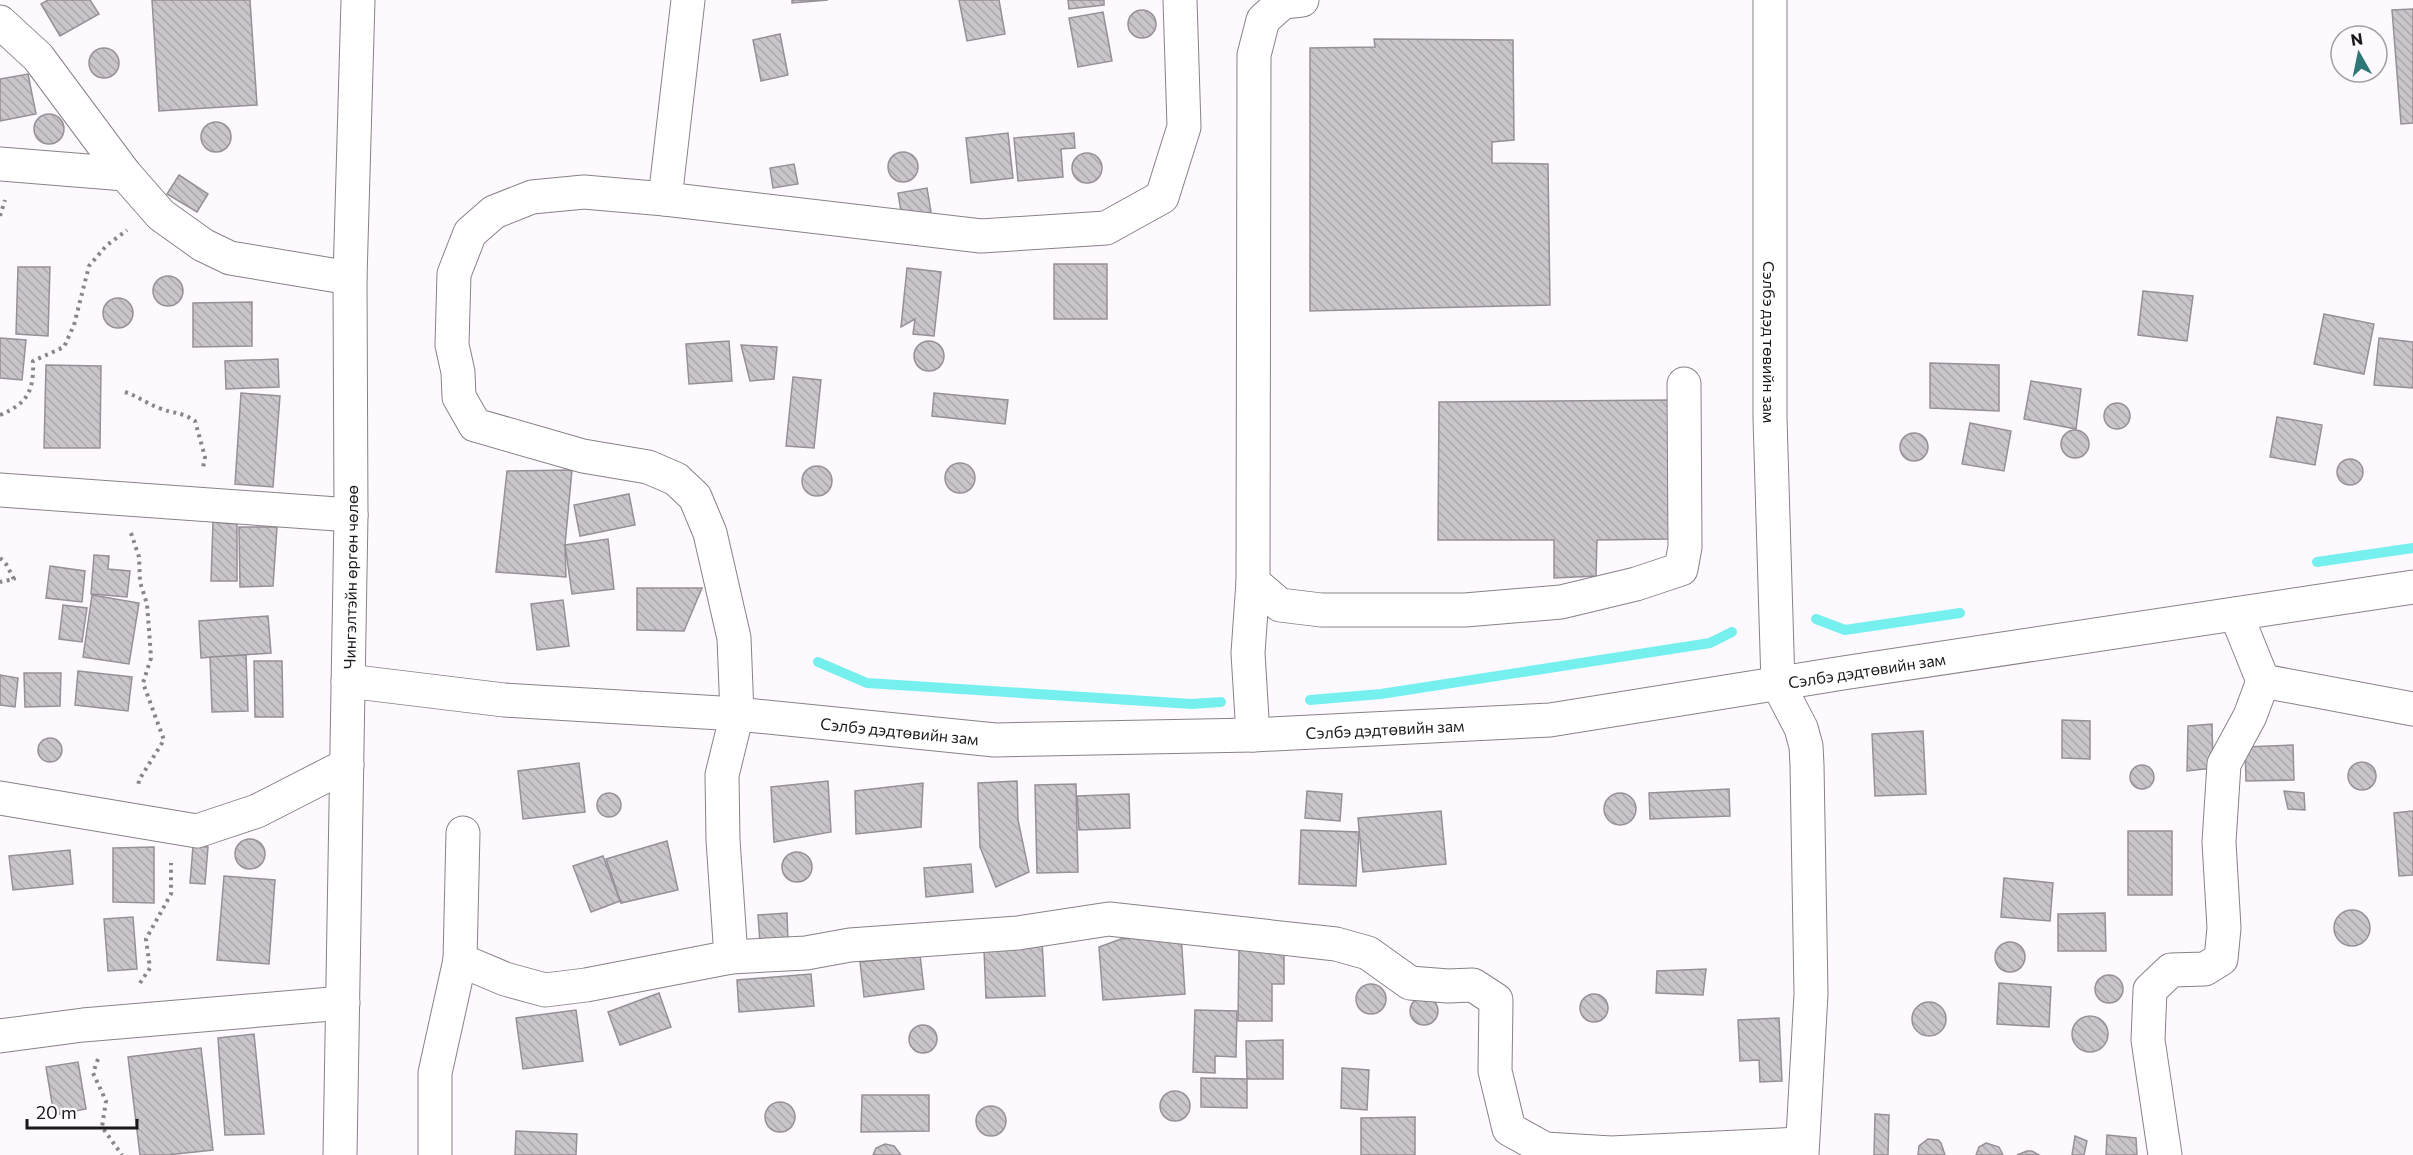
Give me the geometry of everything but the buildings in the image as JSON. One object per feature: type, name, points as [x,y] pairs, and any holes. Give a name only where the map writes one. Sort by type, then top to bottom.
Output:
[{"type":"street","name":"Чингэлтэйн өргөн чөлөө","points":[[340,1155],[351,515],[350,278],[358,0]]},
{"type":"street","points":[[664,199],[688,0]]},
{"type":"street","points":[[732,957],[723,840],[722,775],[737,714],[734,638],[710,533],[695,497],[676,479],[648,467],[583,456],[476,425],[459,397],[458,372],[452,345],[454,274],[470,233],[494,212],[532,197],[584,192],[664,199],[981,236],[1106,228],[1162,197],[1184,128],[1180,0]]},
{"type":"street","points":[[1253,735],[1248,653],[1252,582],[1254,55],[1263,20],[1283,2],[1302,0]]},
{"type":"street","name":"Сэлбэ дэд төвийн зам","points":[[1770,0],[1770,418],[1778,684]]},
{"type":"street","points":[[0,22],[38,57],[125,174],[161,215],[203,245],[230,258],[350,278]]},
{"type":"street","points":[[0,164],[125,174]]},
{"type":"street","points":[[1252,582],[1280,605],[1321,610],[1465,610],[1561,602],[1636,584],[1681,569],[1685,547],[1684,384]]},
{"type":"street","points":[[0,490],[351,515]]},
{"type":"street","name":"Сэлбэ дэдтөвийн зам","points":[[348,681],[504,700],[737,714],[995,740],[1253,735],[1550,720],[2413,587]]},
{"type":"street","points":[[2165,1155],[2148,1040],[2150,990],[2171,970],[2205,969],[2221,959],[2224,928],[2219,842],[2224,764],[2250,716],[2263,681],[2236,614]]},
{"type":"street","points":[[2263,681],[2413,709]]},
{"type":"street","points":[[460,960],[505,979],[545,990],[586,985],[732,957],[806,953],[861,944],[1018,933],[1109,919],[1336,944],[1368,953],[1410,983],[1473,985],[1496,1000],[1495,1071],[1509,1129],[1545,1149],[1611,1153],[1802,1150],[1811,994],[1806,746],[1802,728],[1778,684]]},
{"type":"street","points":[[0,798],[197,831],[257,811],[347,765]]},
{"type":"street","points":[[435,1155],[435,1073],[460,960],[463,833]]},
{"type":"street","points":[[0,1036],[123,1021],[343,1003]]},
{"type":"path","points":[[0,415],[17,407],[34,383],[33,361],[64,346],[74,325],[89,266],[106,246],[153,206]]},
{"type":"path","points":[[125,392],[159,408],[183,413],[195,420],[205,457],[196,504]]},
{"type":"path","points":[[130,820],[140,780],[164,740],[143,683],[151,658],[147,604],[140,582],[139,557],[130,535],[136,500]]},
{"type":"path","points":[[0,558],[14,579],[0,582]]},
{"type":"path","points":[[150,968],[146,939],[171,894],[169,854]]},
{"type":"path","points":[[122,1155],[102,1127],[106,1101],[93,1073],[106,1032],[123,1021]]},
{"type":"waterway","points":[[2317,562],[2413,548]]},
{"type":"waterway","points":[[1816,619],[1845,630],[1960,613]]},
{"type":"waterway","points":[[1310,700],[1381,694],[1710,643],[1732,632]]},
{"type":"waterway","points":[[818,662],[867,683],[1192,704],[1221,702]]}]
